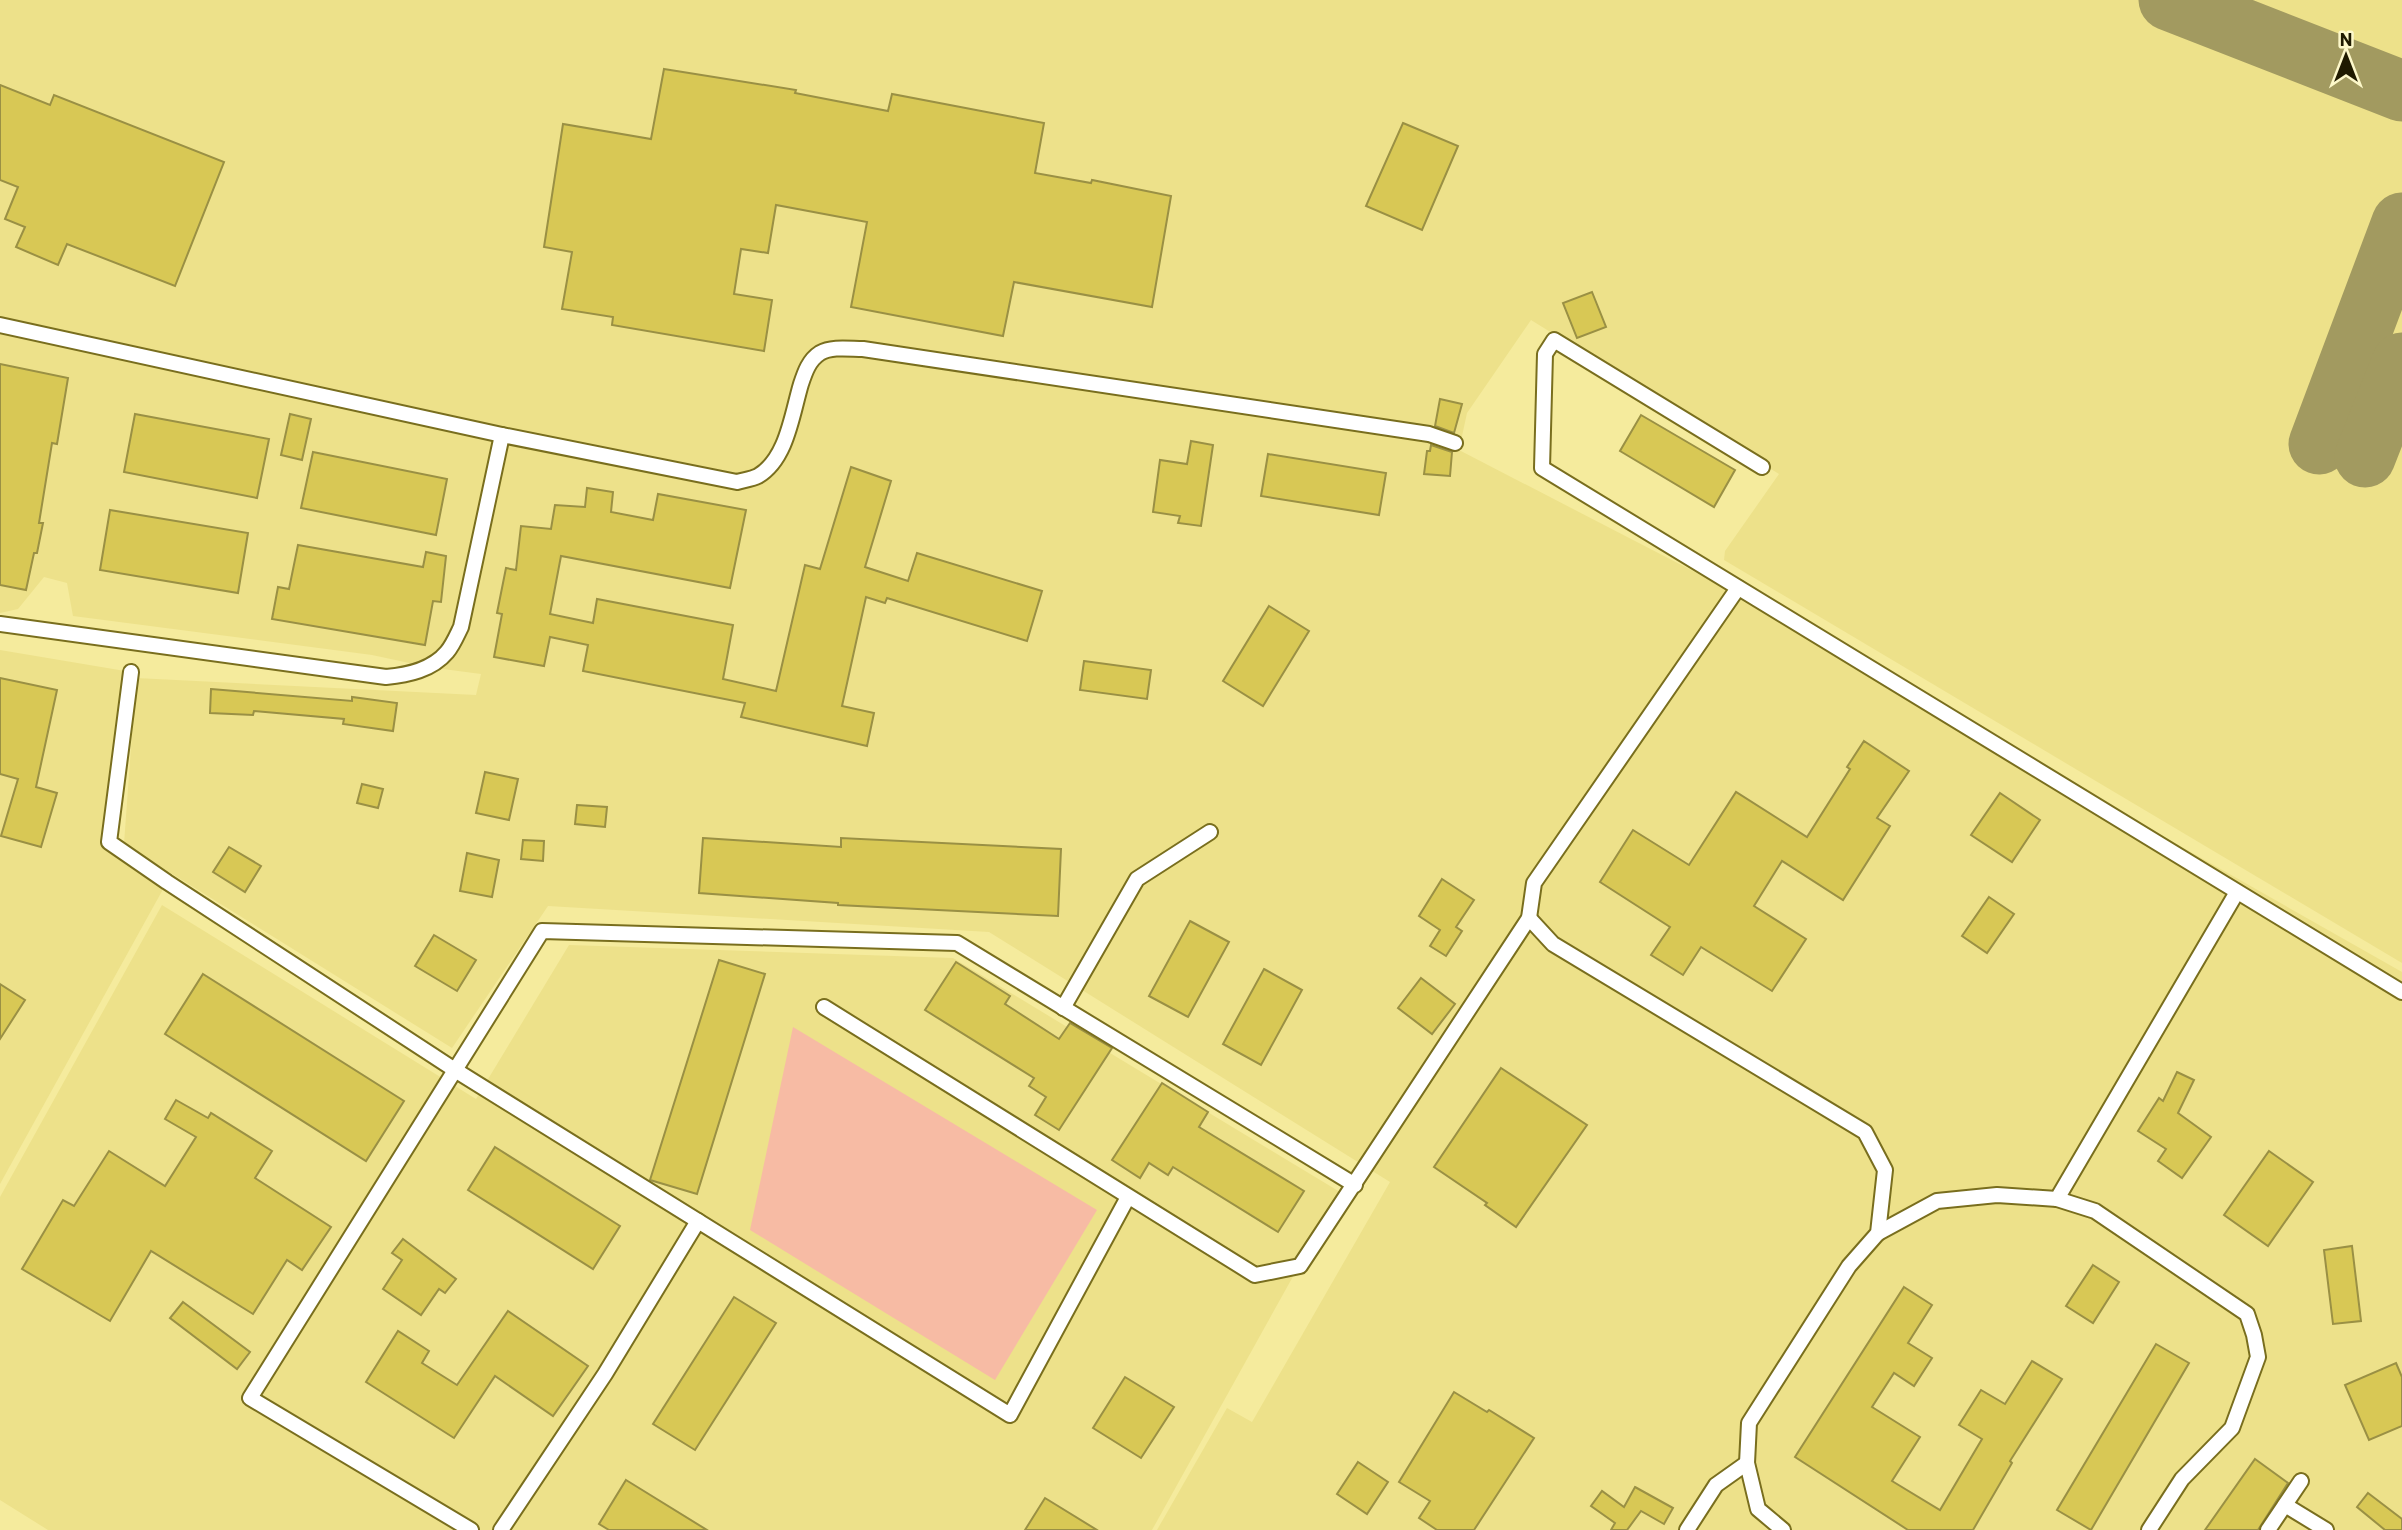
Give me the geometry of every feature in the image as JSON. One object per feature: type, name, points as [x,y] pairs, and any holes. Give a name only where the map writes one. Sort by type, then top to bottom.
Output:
[{"type":"lane","points":[[0,325],[502,435],[737,482],[756,477],[772,464],[780,450],[811,360],[822,351],[837,349],[863,349],[1429,433],[1455,443]]},
{"type":"lane","points":[[1762,467],[1554,340],[1545,354],[1542,468],[2402,992]]},
{"type":"lane","points":[[0,624],[386,677],[409,675],[428,667],[447,653],[461,627],[502,435]]},
{"type":"lane","points":[[824,1007],[1255,1275],[1300,1266],[1529,918],[1534,883],[1738,588]]},
{"type":"lane","points":[[131,672],[109,842],[167,883],[455,1070],[1010,1415],[1128,1196]]},
{"type":"lane","points":[[1063,1008],[1138,880],[1210,832]]},
{"type":"lane","points":[[2057,1199],[2237,892]]},
{"type":"lane","points":[[1529,918],[1553,944],[1865,1132],[1885,1170],[1878,1233]]},
{"type":"lane","points":[[471,1530],[250,1398],[542,931],[957,943],[1355,1185]]},
{"type":"lane","points":[[1783,1530],[1758,1509],[1747,1463],[1749,1423],[1849,1266],[1878,1233],[1937,1201],[1997,1195],[2057,1199],[2095,1211],[2247,1314],[2255,1335],[2258,1357],[2232,1428],[2182,1479],[2149,1530]]},
{"type":"lane","points":[[501,1530],[605,1374],[698,1221]]},
{"type":"lane","points":[[1687,1530],[1716,1485],[1747,1463]]},
{"type":"lane","points":[[2268,1530],[2301,1481]]},
{"type":"lane","points":[[2285,1505],[2326,1530]]},
{"type":"shaded area","points":[[0,0],[2402,0],[2402,963],[1724,560],[1725,551],[1779,474],[1531,320],[1467,413],[1459,450],[1724,587],[2402,972],[2402,1530],[1157,1530],[1227,1408],[1252,1422],[1390,1182],[989,932],[548,906],[452,1048],[124,844],[136,678],[476,695],[481,674],[428,667],[372,655],[73,616],[67,583],[44,577],[18,609],[0,613]]},
{"type":"shaded area","points":[[0,650],[131,672],[109,842],[167,882],[0,1184]]},
{"type":"shaded area","points":[[162,905],[476,1099],[569,945],[953,958],[1340,1192],[1152,1530],[48,1530],[0,1500],[0,1197]]},
{"type":"shaded area","points":[[793,1027],[1097,1210],[995,1380],[750,1230]]},
{"type":"building","points":[[664,69],[796,90],[795,93],[888,111],[892,94],[1044,123],[1035,173],[1091,183],[1092,180],[1171,196],[1152,307],[1014,282],[1003,336],[851,307],[867,222],[776,205],[768,253],[741,249],[734,294],[772,300],[764,351],[612,325],[613,317],[562,309],[572,252],[544,247],[563,124],[651,139]]},
{"type":"building","points":[[0,85],[50,105],[54,95],[224,162],[175,286],[67,244],[58,265],[16,247],[25,227],[5,219],[18,187],[0,180]]},
{"type":"building","points":[[1403,123],[1458,146],[1422,230],[1366,206]]},
{"type":"building","points":[[1592,292],[1606,327],[1577,338],[1563,303]]},
{"type":"building","points":[[0,364],[68,378],[57,444],[52,443],[39,523],[43,523],[26,590],[0,585]]},
{"type":"building","points":[[1440,399],[1462,404],[1454,433],[1435,426]]},
{"type":"building","points":[[135,414],[269,439],[257,498],[124,472]]},
{"type":"building","points":[[290,414],[311,419],[302,460],[281,455]]},
{"type":"building","points":[[1641,415],[1735,470],[1714,507],[1620,451]]},
{"type":"building","points":[[1191,441],[1213,445],[1201,526],[1178,523],[1180,516],[1153,512],[1160,460],[1187,464]]},
{"type":"building","points":[[1431,445],[1452,452],[1450,476],[1424,474],[1427,451],[1430,451]]},
{"type":"building","points":[[313,452],[447,479],[436,535],[301,508]]},
{"type":"building","points":[[1268,454],[1386,473],[1379,515],[1261,496]]},
{"type":"building","points":[[851,467],[891,481],[865,567],[908,581],[917,553],[1042,591],[1027,641],[887,598],[885,603],[866,597],[842,706],[874,713],[867,746],[741,717],[745,703],[583,671],[588,645],[550,637],[544,666],[494,657],[502,614],[497,613],[506,568],[516,570],[521,526],[551,529],[555,505],[585,507],[587,488],[613,492],[611,512],[653,520],[658,494],[746,510],[730,588],[561,556],[550,614],[593,623],[597,599],[733,625],[723,679],[776,691],[805,565],[820,569]]},
{"type":"building","points":[[110,510],[248,533],[238,593],[100,570]]},
{"type":"building","points":[[298,545],[423,567],[426,552],[446,556],[441,602],[433,601],[425,645],[272,619],[278,587],[289,589]]},
{"type":"building","points":[[1269,606],[1309,631],[1263,706],[1223,681]]},
{"type":"building","points":[[1084,661],[1151,670],[1147,699],[1080,690]]},
{"type":"building","points":[[0,678],[57,690],[36,787],[57,793],[41,847],[1,836],[18,779],[0,774]]},
{"type":"building","points":[[211,689],[352,701],[352,697],[397,703],[393,731],[343,724],[344,719],[254,711],[253,715],[210,713]]},
{"type":"building","points":[[1864,741],[1909,771],[1877,818],[1890,826],[1843,900],[1782,861],[1754,906],[1806,939],[1772,991],[1701,947],[1683,975],[1651,955],[1670,927],[1600,882],[1633,830],[1689,865],[1736,792],[1807,837],[1850,769],[1847,767]]},
{"type":"building","points":[[485,772],[518,779],[509,820],[476,813]]},
{"type":"building","points":[[362,784],[383,789],[378,808],[357,803]]},
{"type":"building","points":[[2000,793],[2040,820],[2012,862],[1971,835]]},
{"type":"building","points":[[577,805],[607,807],[605,827],[575,824]]},
{"type":"building","points":[[703,838],[841,847],[841,838],[1061,849],[1058,916],[838,905],[699,893]]},
{"type":"building","points":[[523,840],[544,841],[543,861],[521,859]]},
{"type":"building","points":[[229,847],[261,866],[245,892],[213,872]]},
{"type":"building","points":[[467,853],[499,860],[492,897],[460,891]]},
{"type":"building","points":[[1442,879],[1474,900],[1456,927],[1462,931],[1446,956],[1430,946],[1440,930],[1419,916]]},
{"type":"building","points":[[1989,897],[2014,914],[1987,953],[1962,936]]},
{"type":"building","points":[[1190,921],[1229,942],[1188,1017],[1149,996]]},
{"type":"building","points":[[434,935],[476,960],[457,991],[415,966]]},
{"type":"building","points":[[719,960],[765,974],[697,1194],[650,1180]]},
{"type":"building","points":[[956,962],[1010,996],[1005,1004],[1059,1039],[1070,1023],[1112,1048],[1059,1130],[1035,1115],[1046,1097],[1029,1086],[1034,1078],[925,1010]]},
{"type":"building","points":[[1264,969],[1302,990],[1261,1065],[1223,1044]]},
{"type":"building","points":[[203,974],[404,1101],[366,1161],[165,1034]]},
{"type":"building","points":[[1421,978],[1455,1004],[1432,1034],[1398,1008]]},
{"type":"building","points":[[0,984],[25,1000],[0,1039]]},
{"type":"building","points":[[1501,1068],[1587,1125],[1516,1227],[1485,1205],[1487,1203],[1434,1167]]},
{"type":"building","points":[[2177,1072],[2194,1080],[2178,1113],[2211,1137],[2182,1178],[2158,1161],[2166,1149],[2138,1131],[2159,1098],[2163,1101]]},
{"type":"building","points":[[1162,1083],[1208,1112],[1199,1127],[1304,1191],[1278,1232],[1173,1167],[1168,1175],[1149,1163],[1140,1178],[1112,1160]]},
{"type":"building","points":[[176,1100],[208,1118],[211,1113],[272,1151],[255,1178],[331,1227],[302,1270],[287,1260],[253,1314],[151,1251],[110,1321],[22,1269],[63,1200],[74,1206],[109,1151],[165,1186],[196,1137],[165,1119]]},
{"type":"building","points":[[495,1147],[620,1226],[593,1269],[468,1190]]},
{"type":"building","points":[[2269,1151],[2313,1182],[2268,1246],[2224,1215]]},
{"type":"building","points":[[403,1239],[456,1279],[445,1293],[439,1289],[421,1315],[383,1289],[402,1260],[392,1253]]},
{"type":"building","points":[[2352,1246],[2361,1321],[2333,1324],[2324,1250]]},
{"type":"building","points":[[2093,1265],[2119,1282],[2093,1323],[2066,1306]]},
{"type":"building","points":[[1904,1287],[1932,1305],[1908,1343],[1932,1358],[1914,1386],[1894,1373],[1872,1407],[1920,1437],[1892,1481],[1940,1510],[1982,1439],[1959,1425],[1981,1390],[2005,1404],[2032,1361],[2062,1379],[2010,1461],[2012,1463],[1973,1530],[1908,1530],[1795,1457]]},
{"type":"building","points":[[734,1297],[776,1323],[695,1450],[653,1424]]},
{"type":"building","points":[[183,1302],[250,1352],[237,1369],[170,1318]]},
{"type":"building","points":[[508,1311],[588,1366],[553,1416],[495,1376],[454,1438],[366,1382],[398,1331],[429,1351],[422,1363],[457,1385]]},
{"type":"building","points":[[2156,1344],[2189,1363],[2091,1530],[2057,1510]]},
{"type":"building","points":[[2396,1363],[2402,1377],[2402,1426],[2369,1440],[2345,1385]]},
{"type":"building","points":[[1125,1377],[1174,1407],[1141,1458],[1093,1428]]},
{"type":"building","points":[[1454,1392],[1534,1438],[1474,1530],[1437,1530],[1419,1518],[1430,1501],[1399,1482]]},
{"type":"building","points":[[2255,1459],[2288,1483],[2258,1530],[2205,1530]]},
{"type":"building","points":[[1358,1462],[1388,1482],[1367,1514],[1337,1494]]},
{"type":"building","points":[[626,1480],[707,1530],[609,1530],[599,1524]]},
{"type":"building","points":[[1635,1487],[1673,1508],[1664,1524],[1641,1511],[1627,1530],[1611,1530],[1615,1523],[1591,1506],[1602,1491],[1624,1507]]},
{"type":"building","points":[[2368,1493],[2402,1519],[2402,1530],[2385,1530],[2357,1507]]},
{"type":"building","points":[[1045,1498],[1097,1530],[1025,1530]]},
{"type":"taxiway","points":[[2169,0],[2402,91]]},
{"type":"taxiway","points":[[2319,444],[2402,223]]},
{"type":"taxiway","points":[[2365,457],[2402,363]]}]
